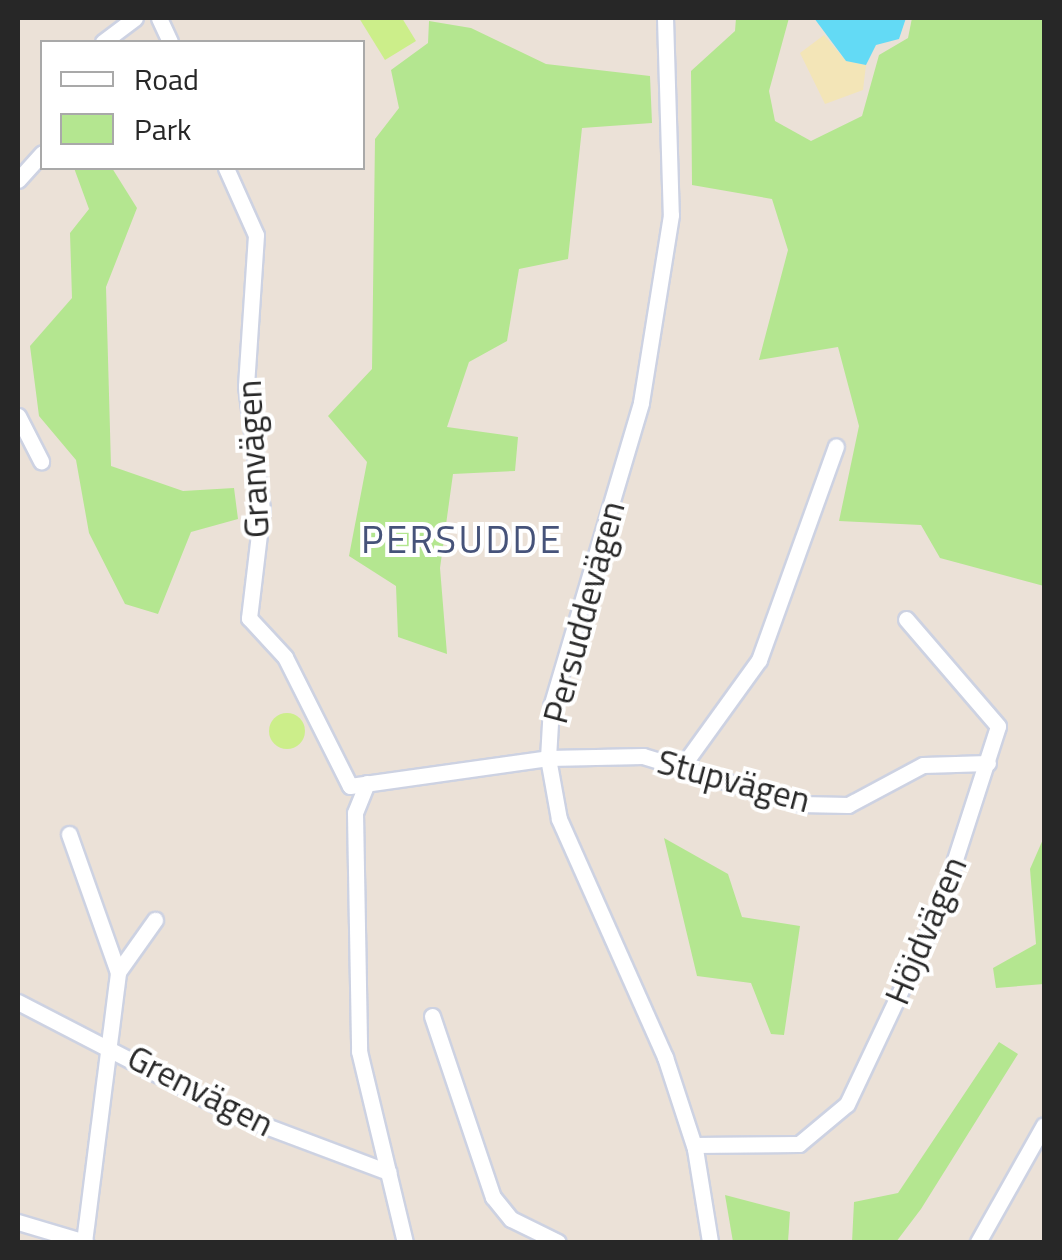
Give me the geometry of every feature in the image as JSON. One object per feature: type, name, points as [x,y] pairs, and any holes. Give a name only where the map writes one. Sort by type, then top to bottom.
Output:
[{"type":"street","points":[[106,40],[136,18]]},
{"type":"street","name":"Persuddevägen","points":[[666,18],[671,215],[644,384],[551,706],[548,758],[559,820],[665,1057],[694,1145],[710,1242]]},
{"type":"street","points":[[18,180],[40,155]]},
{"type":"street","name":"Granvägen","points":[[227,170],[256,235],[246,386],[262,508],[248,618],[322,719],[359,785]]},
{"type":"street","points":[[18,416],[41,461]]},
{"type":"street","points":[[682,768],[760,660],[836,446]]},
{"type":"street","name":"Höjdvägen","points":[[694,1145],[798,1144],[847,1104],[939,909],[998,726],[906,619]]},
{"type":"street","name":"Stupvägen","points":[[359,785],[548,758],[643,756],[800,804],[848,805],[923,766],[988,763]]},
{"type":"street","points":[[359,785],[359,1050],[404,1242]]},
{"type":"street","points":[[18,1222],[85,1242],[118,972],[69,834]]},
{"type":"street","points":[[118,972],[155,920]]},
{"type":"street","name":"Grenvägen","points":[[18,1002],[111,1043],[234,1114],[388,1172]]},
{"type":"street","points":[[432,1016],[493,1198],[510,1219],[558,1242]]},
{"type":"street","points":[[978,1242],[1044,1126]]},
{"type":"green space","points":[[359,18],[402,18],[416,41],[385,60]]},
{"type":"green space","points":[[736,18],[789,18],[769,91],[775,121],[811,141],[862,116],[879,55],[908,38],[912,18],[1044,18],[1044,586],[940,558],[921,525],[839,521],[859,426],[838,347],[759,360],[788,250],[772,199],[692,185],[691,71],[735,31]]},
{"type":"green space","points":[[429,21],[471,28],[546,64],[650,76],[652,123],[582,128],[568,259],[519,269],[507,341],[469,362],[447,427],[518,437],[515,471],[453,474],[440,568],[447,654],[398,637],[396,586],[349,556],[367,462],[328,416],[372,369],[375,139],[399,108],[391,70],[428,43]]},
{"type":"green space","points":[[75,170],[113,170],[137,208],[106,287],[111,466],[183,491],[234,488],[238,519],[191,532],[158,614],[125,604],[89,533],[76,460],[39,416],[30,346],[72,298],[70,233],[89,209]]},
{"type":"green space","points":[[287,713],[300,718],[305,731],[300,744],[287,749],[274,744],[269,731],[274,718]]},
{"type":"green space","points":[[1044,837],[1044,984],[996,988],[993,968],[1036,944],[1030,869]]},
{"type":"green space","points":[[664,838],[728,874],[742,917],[800,926],[784,1035],[771,1034],[751,983],[697,976]]},
{"type":"green space","points":[[999,1042],[1018,1054],[921,1209],[896,1242],[852,1242],[854,1202],[898,1193]]},
{"type":"green space","points":[[725,1195],[790,1212],[788,1242],[733,1242]]},
{"type":"sand","points":[[824,35],[846,61],[866,65],[863,90],[825,104],[800,53]]},
{"type":"water","points":[[814,18],[906,18],[899,39],[876,45],[866,65],[846,61]]},
{"type":"district","name":"PERSUDDE","points":[[462,540]]}]
